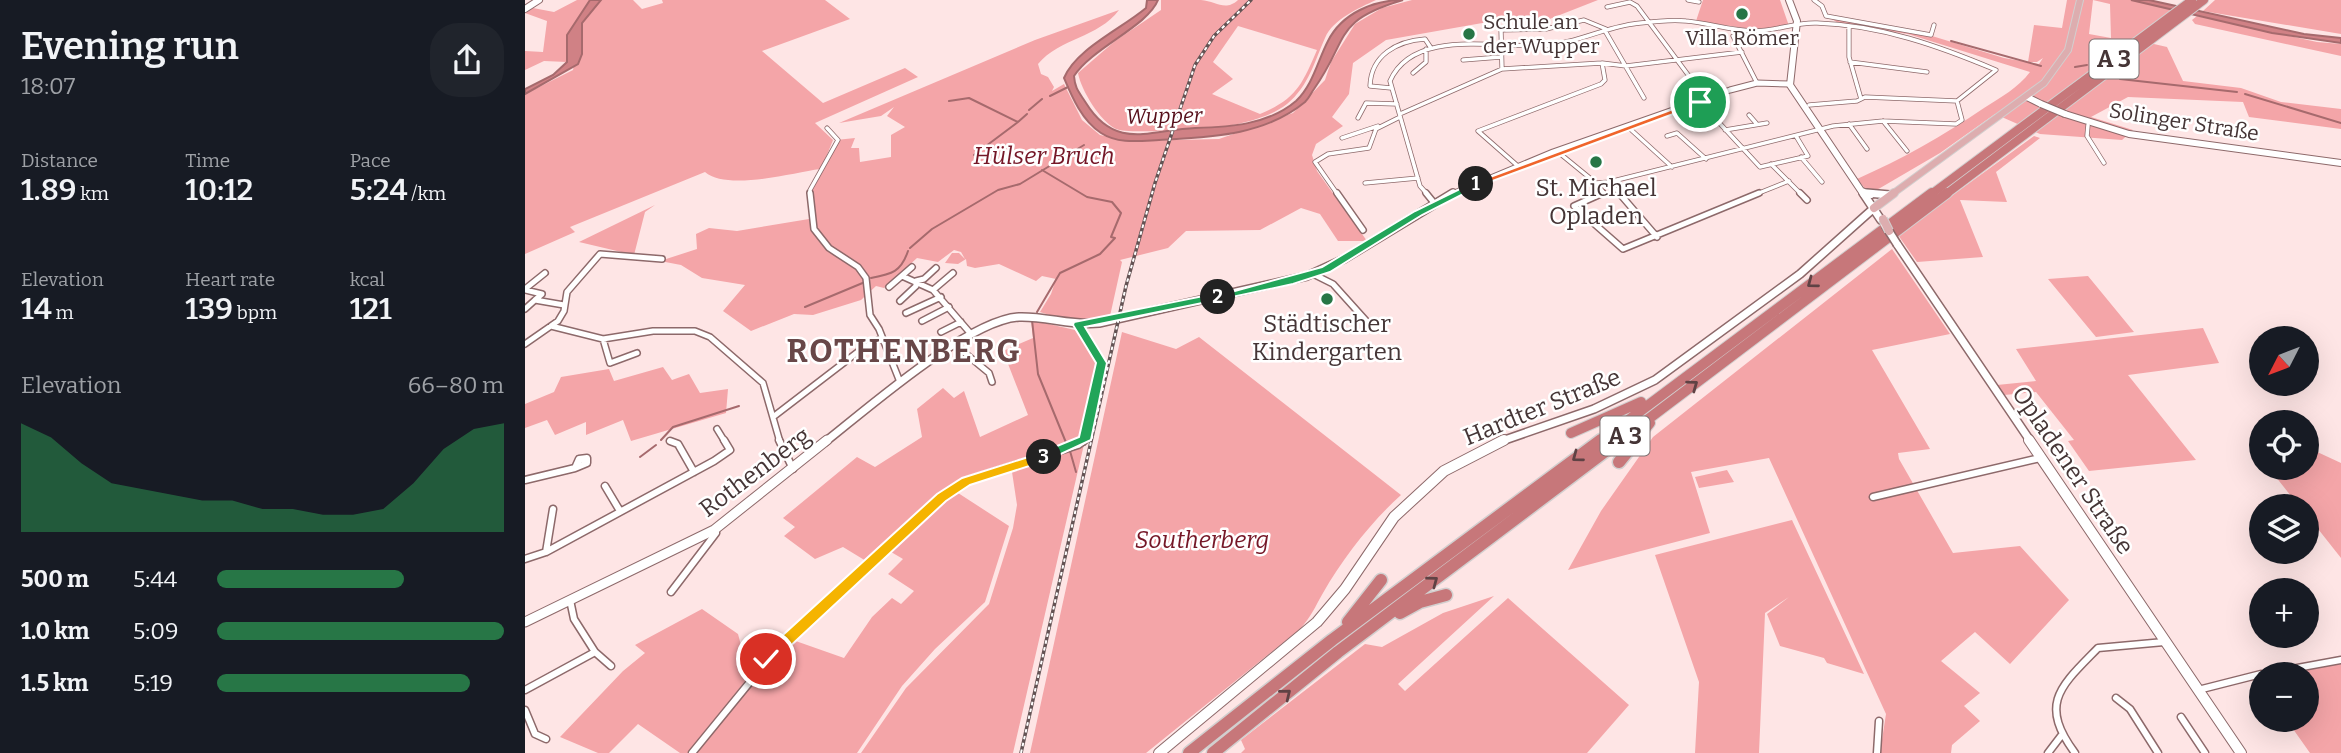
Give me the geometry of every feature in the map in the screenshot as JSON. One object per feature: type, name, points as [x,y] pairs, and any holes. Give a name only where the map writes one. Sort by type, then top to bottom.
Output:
[{"type":"highway","name":"A 3","points":[[1189,753],[1332,640],[1671,387],[2172,15],[2197,1]]},
{"type":"highway","name":"A 3","points":[[1213,753],[1378,622],[2182,18],[2197,1]]},
{"type":"highway","points":[[1571,433],[1630,408],[1658,390],[1671,387]]},
{"type":"highway","points":[[1619,462],[1669,403]]},
{"type":"highway","points":[[1332,640],[1381,580]]},
{"type":"highway","points":[[1378,622],[1420,602],[1446,595]]},
{"type":"main road","points":[[525,9],[539,0]]},
{"type":"main road","points":[[1787,0],[1797,21],[1794,27],[1790,83],[1819,131],[1889,231]]},
{"type":"main road","points":[[1874,208],[2050,78],[2069,50],[2080,0]]},
{"type":"main road","name":"Solinger Straße","points":[[2027,97],[2065,114],[2129,134],[2341,163]]},
{"type":"main road","points":[[2014,106],[2041,104]]},
{"type":"main road","points":[[1860,190],[1873,196],[1890,195]]},
{"type":"main road","points":[[1882,219],[1882,208],[1890,195]]},
{"type":"main road","name":"Hardter Straße","points":[[1159,753],[1317,622],[1345,589],[1394,517],[1435,477],[1492,444],[1594,409],[1655,380],[1800,274],[1874,208]]},
{"type":"main road","name":"Opladener Straße","points":[[1889,231],[2241,753]]},
{"type":"street","points":[[1607,7],[1637,0]]},
{"type":"street","points":[[1688,0],[1699,2]]},
{"type":"street","points":[[1814,0],[1820,4],[1826,16],[1931,35],[1934,25]]},
{"type":"street","points":[[1630,2],[1678,59],[1725,130],[1760,167],[1808,156],[1796,136]]},
{"type":"street","points":[[1502,69],[1501,30],[1546,29],[1584,20],[1605,31],[1644,98]]},
{"type":"street","points":[[1435,204],[1422,189],[1391,88],[1394,66],[1409,55],[1428,49],[1559,44],[1605,31],[1681,20],[1737,30],[1782,30],[1817,23],[1926,41],[1996,70],[1957,102],[1865,97],[1809,105]]},
{"type":"street","points":[[1723,27],[1723,32],[1733,36],[1757,83]]},
{"type":"street","points":[[1849,27],[1850,62],[1861,99]]},
{"type":"street","points":[[1733,36],[1737,30]]},
{"type":"street","points":[[1782,30],[1794,34]]},
{"type":"street","points":[[1391,88],[1370,86],[1370,72],[1381,56],[1405,43],[1425,39],[1428,49],[1426,62],[1413,73]]},
{"type":"street","points":[[1363,230],[1315,162],[1328,154],[1369,148],[1375,131],[1400,115],[1502,69],[1602,63],[1626,66],[1742,52]]},
{"type":"street","points":[[1463,60],[1501,57]]},
{"type":"street","points":[[1850,62],[1927,72]]},
{"type":"street","points":[[1519,167],[1478,131],[1601,84],[1605,80],[1602,63]]},
{"type":"street","name":"Rothenberg","points":[[525,622],[713,530],[900,382],[971,334],[998,321],[1019,317],[1078,325],[1313,274],[1338,263],[1435,204],[1519,167],[1757,83],[1790,83]]},
{"type":"street","points":[[1596,183],[1850,124],[1883,121],[1956,124],[1962,120],[1957,102]]},
{"type":"street","points":[[1358,118],[1366,103],[1397,104]]},
{"type":"street","points":[[1749,115],[1756,123]]},
{"type":"street","points":[[1883,121],[1907,152]]},
{"type":"street","points":[[1725,130],[1767,123]]},
{"type":"street","points":[[1850,124],[1867,149]]},
{"type":"street","points":[[2088,125],[2087,136],[2104,163]]},
{"type":"street","points":[[1342,138],[1381,126]]},
{"type":"street","points":[[1628,127],[1672,167]]},
{"type":"street","points":[[827,128],[838,140],[810,190],[814,229],[829,248],[858,267],[866,278],[870,315],[900,382]]},
{"type":"street","points":[[1667,136],[1677,133],[1706,159]]},
{"type":"street","points":[[1558,152],[1596,183],[1604,193],[1574,206],[1623,249],[1789,181]]},
{"type":"street","points":[[1801,157],[1822,182]]},
{"type":"street","points":[[1771,164],[1807,200]]},
{"type":"street","points":[[1365,184],[1418,178]]},
{"type":"street","points":[[1609,182],[1657,237]]},
{"type":"street","points":[[525,344],[551,327],[564,311],[567,292],[603,252],[662,259]]},
{"type":"street","points":[[889,287],[912,267]]},
{"type":"street","points":[[900,301],[916,286],[916,281],[936,268]]},
{"type":"street","points":[[933,290],[953,272]]},
{"type":"street","points":[[525,289],[545,273]]},
{"type":"street","points":[[1313,274],[1333,284],[1369,324]]},
{"type":"street","points":[[902,275],[933,290],[971,334]]},
{"type":"street","points":[[525,289],[542,294],[525,309]]},
{"type":"street","points":[[906,313],[941,297]]},
{"type":"street","points":[[535,300],[564,305]]},
{"type":"street","points":[[922,321],[949,307]]},
{"type":"street","points":[[941,332],[961,323]]},
{"type":"street","points":[[692,753],[774,651],[942,498],[966,481],[1077,445],[1085,440],[1101,363],[1078,325]]},
{"type":"street","points":[[551,327],[603,339],[653,331],[704,333],[763,383],[787,462],[793,469]]},
{"type":"street","points":[[773,417],[863,348],[882,338]]},
{"type":"street","points":[[603,339],[610,363],[637,354]]},
{"type":"street","points":[[944,340],[989,373],[992,382]]},
{"type":"street","points":[[525,559],[546,552],[730,450],[717,429]]},
{"type":"street","points":[[670,441],[678,444],[694,472]]},
{"type":"street","points":[[1873,497],[2040,458]]},
{"type":"street","points":[[525,480],[575,468]]},
{"type":"street","points":[[605,486],[620,511]]},
{"type":"street","points":[[546,552],[553,509]]},
{"type":"street","points":[[670,592],[716,533],[713,530]]},
{"type":"street","points":[[570,600],[574,619],[595,652],[611,666]]},
{"type":"street","points":[[2075,753],[2061,737],[2053,713],[2059,690],[2098,648],[2164,642]]},
{"type":"street","points":[[525,690],[558,676],[595,652]]},
{"type":"street","points":[[2319,664],[2341,660]]},
{"type":"street","points":[[2197,690],[2249,677]]},
{"type":"street","points":[[2116,698],[2130,709],[2158,753]]},
{"type":"street","points":[[525,710],[535,734],[546,739]]},
{"type":"street","points":[[2181,717],[2205,753]]},
{"type":"street","points":[[1877,753],[1879,721]]},
{"type":"street","points":[[2048,753],[2061,737]]},
{"type":"green space","points":[[577,0],[590,0],[567,35],[567,62],[544,61],[525,70],[525,51],[543,52],[547,21],[525,13],[533,8],[554,12]]},
{"type":"green space","name":"Hülser Bruch","points":[[601,0],[633,0],[642,9],[663,3],[662,0],[825,0],[850,19],[762,51],[823,103],[905,68],[918,77],[815,123],[833,140],[825,160],[836,140],[855,138],[851,148],[859,148],[860,162],[891,157],[891,135],[905,127],[887,116],[894,107],[881,116],[839,123],[1035,40],[1119,10],[1101,27],[1057,49],[1038,64],[1041,74],[1048,77],[1054,87],[1052,91],[1064,84],[1082,120],[1100,135],[1129,141],[1219,139],[1293,113],[1325,80],[1331,62],[1355,24],[1382,8],[1412,0],[1598,0],[1547,20],[1488,22],[1386,40],[1353,63],[1349,94],[1332,117],[1343,126],[1316,144],[1312,155],[1317,171],[1367,241],[1338,241],[1320,214],[1301,208],[1260,230],[1186,231],[1168,248],[1120,260],[1122,262],[1110,316],[1083,320],[1066,319],[1040,312],[1056,279],[1042,276],[1036,281],[999,264],[975,268],[967,266],[966,259],[958,264],[945,263],[952,253],[959,253],[965,259],[961,252],[954,250],[938,262],[917,258],[884,288],[876,286],[861,300],[813,315],[794,314],[751,331],[723,311],[745,285],[702,278],[681,265],[660,261],[697,249],[696,234],[709,228],[737,231],[809,219],[809,188],[820,169],[744,180],[728,180],[705,172],[570,227],[575,232],[525,254],[525,94],[573,70],[582,23]]},
{"type":"green space","points":[[1161,0],[1201,0],[1225,6],[1238,0],[1376,0],[1334,25],[1301,89],[1275,112],[1239,124],[1222,126],[1154,131],[1116,129],[1092,104],[1078,73],[1115,41],[1161,10]],"holes":[[[1238,26],[1317,50],[1296,90],[1282,103],[1260,114],[1212,94],[1233,79],[1213,62]]]},
{"type":"green space","points":[[1703,0],[1780,0],[1789,26],[1758,30],[1696,21]]},
{"type":"green space","points":[[2067,0],[2093,0],[2131,0],[2172,10],[2132,39],[2167,47],[2183,81],[2241,88],[2281,102],[2341,109],[2341,129],[2249,117],[2243,102],[2128,97],[2091,117],[2133,130],[2122,140],[2040,134],[1995,114],[1940,153],[1875,191],[1868,192],[1857,179],[1953,128],[2009,92],[2030,72],[1908,34],[1840,24],[1830,18],[1932,36],[2004,58],[2039,64],[2043,58],[2037,62],[2028,62],[2034,25],[2062,28]],"holes":[[[2093,0],[2110,4],[2111,38],[2089,34]]]},
{"type":"green space","points":[[2215,0],[2341,0],[2341,34],[2203,11]]},
{"type":"green space","points":[[2197,16],[2317,42],[2341,44],[2341,56],[2195,24],[2192,20]]},
{"type":"green space","points":[[2034,136],[2040,138],[1996,172],[2007,202],[1960,200],[1983,257],[1917,262],[1898,235]]},
{"type":"green space","points":[[655,205],[645,212],[634,255],[579,242]]},
{"type":"green space","points":[[1892,249],[1950,334],[1872,350],[1930,449],[1898,453],[1899,459],[1953,553],[2020,546],[2069,600],[2010,664],[1975,632],[1941,661],[1980,693],[1964,706],[1980,721],[1952,745],[1951,753],[1880,753],[1886,714],[1769,458],[1691,472],[1710,533],[1568,570],[1601,511],[1653,437]]},
{"type":"green space","points":[[2088,276],[2134,332],[2096,337],[2048,279]]},
{"type":"green space","points":[[1031,320],[1075,330],[1097,361],[1085,440],[1013,753],[861,753],[906,688],[989,604],[1013,528],[1017,505],[1012,472],[1062,452],[965,480],[938,498],[866,561],[843,547],[815,559],[784,536],[795,527],[783,518],[857,457],[875,467],[922,437],[917,409],[943,388],[954,398],[964,391],[980,437],[1028,415],[1003,351],[1033,338]]},
{"type":"green space","points":[[2203,328],[2219,363],[2128,375],[2196,460],[2089,471],[2068,441],[2074,440],[2036,392],[2004,395],[1997,385],[2036,381],[2016,349]]},
{"type":"green space","name":"Southerberg","points":[[1122,332],[1176,349],[1199,337],[1401,495],[1368,529],[1349,554],[1300,629],[1146,753],[1030,753]]},
{"type":"green space","points":[[663,367],[672,380],[689,374],[700,393],[728,389],[726,413],[631,441],[623,420],[586,435],[586,422],[555,435],[547,420],[525,428],[525,404],[554,392],[561,377],[609,369],[614,381]]},
{"type":"green space","points":[[2319,453],[2341,463],[2341,558],[2319,530],[2319,494],[2289,494],[2278,480],[2319,480]]},
{"type":"green space","points":[[1727,470],[1734,482],[1699,488],[1695,477]]},
{"type":"green space","points":[[955,491],[1009,526],[985,602],[935,649],[902,686],[857,753],[694,753],[768,661],[790,639],[844,658],[872,617],[892,598],[901,604],[914,591],[888,574],[903,559],[886,549]]},
{"type":"green space","points":[[1792,520],[1864,674],[1827,663],[1824,658],[1780,646],[1767,614],[1789,597],[1765,613],[1759,753],[1695,753],[1699,682],[1655,555]]},
{"type":"green space","points":[[1494,596],[1398,684],[1405,691],[1508,598],[1629,705],[1587,753],[1241,753],[1245,749],[1241,740],[1365,644],[1382,647],[1443,613]]},
{"type":"green space","points":[[702,609],[738,634],[742,649],[763,658],[689,753],[680,753],[638,724],[609,753],[598,753],[560,737],[623,671],[645,653],[635,645]]},
{"type":"green space","points":[[2341,664],[2341,753],[2310,753],[2295,732],[2319,732],[2319,668]]},
{"type":"shaded area","points":[[590,0],[601,0],[582,23],[582,54],[578,64],[525,94],[525,89],[553,75],[567,62],[567,35]]},
{"type":"shaded area","points":[[1147,0],[1158,0],[1143,19],[1093,56],[1074,76],[1078,90],[1097,118],[1122,133],[1149,134],[1235,125],[1273,115],[1302,95],[1328,41],[1342,23],[1370,6],[1403,0],[1380,8],[1353,24],[1306,100],[1272,122],[1216,136],[1136,141],[1114,139],[1088,122],[1064,78],[1078,58],[1146,8]]},
{"type":"shaded area","points":[[2131,0],[2149,0],[2304,34],[2341,38],[2341,43],[2272,33]]},
{"type":"waterway","points":[[1951,41],[2041,66]]},
{"type":"waterway","points":[[2075,67],[2087,65]]},
{"type":"waterway","points":[[2120,79],[2237,92]]},
{"type":"waterway","points":[[1050,96],[1068,87]]},
{"type":"waterway","points":[[2245,94],[2341,123]]},
{"type":"waterway","points":[[949,101],[969,98],[1018,122]]},
{"type":"waterway","points":[[1029,110],[1042,99]]},
{"type":"waterway","points":[[1018,122],[1027,114]]},
{"type":"waterway","points":[[974,155],[1018,122]]},
{"type":"waterway","points":[[1042,170],[1084,145]]},
{"type":"waterway","points":[[910,248],[932,229],[998,190],[1020,184],[1042,170]]},
{"type":"waterway","points":[[1037,312],[1060,273],[1100,254],[1115,238],[1111,237],[1121,213],[1112,202],[1087,197],[1042,170]]},
{"type":"waterway","points":[[871,278],[895,271],[908,251]]},
{"type":"waterway","points":[[805,307],[865,282]]},
{"type":"waterway","points":[[1032,320],[1038,374],[1067,445]]},
{"type":"waterway","points":[[661,440],[673,427],[739,406]]},
{"type":"waterway","points":[[640,457],[656,445]]},
{"type":"waterway","points":[[1070,451],[1076,472]]},
{"type":"railway","points":[[1021,753],[1126,286],[1155,183],[1195,65],[1214,36],[1251,0]]},
{"type":"place","name":"Villa Römer","points":[[1742,14]]},
{"type":"place","name":"Schule an der Wupper","points":[[1469,34]]},
{"type":"place","name":"St. Michael Opladen","points":[[1596,162]]},
{"type":"place","name":"Städtischer Kindergarten","points":[[1327,299]]},
{"type":"district","name":"ROTHENBERG","points":[[904,351]]},
{"type":"route","points":[[766,659],[884,548],[966,481],[1009,469],[1085,440],[1101,363],[1078,325],[1160,310],[1313,274],[1338,263],[1418,213],[1475,184],[1700,102]]},
{"type":"water label","name":"Wupper","points":[[1164,116]]}]
